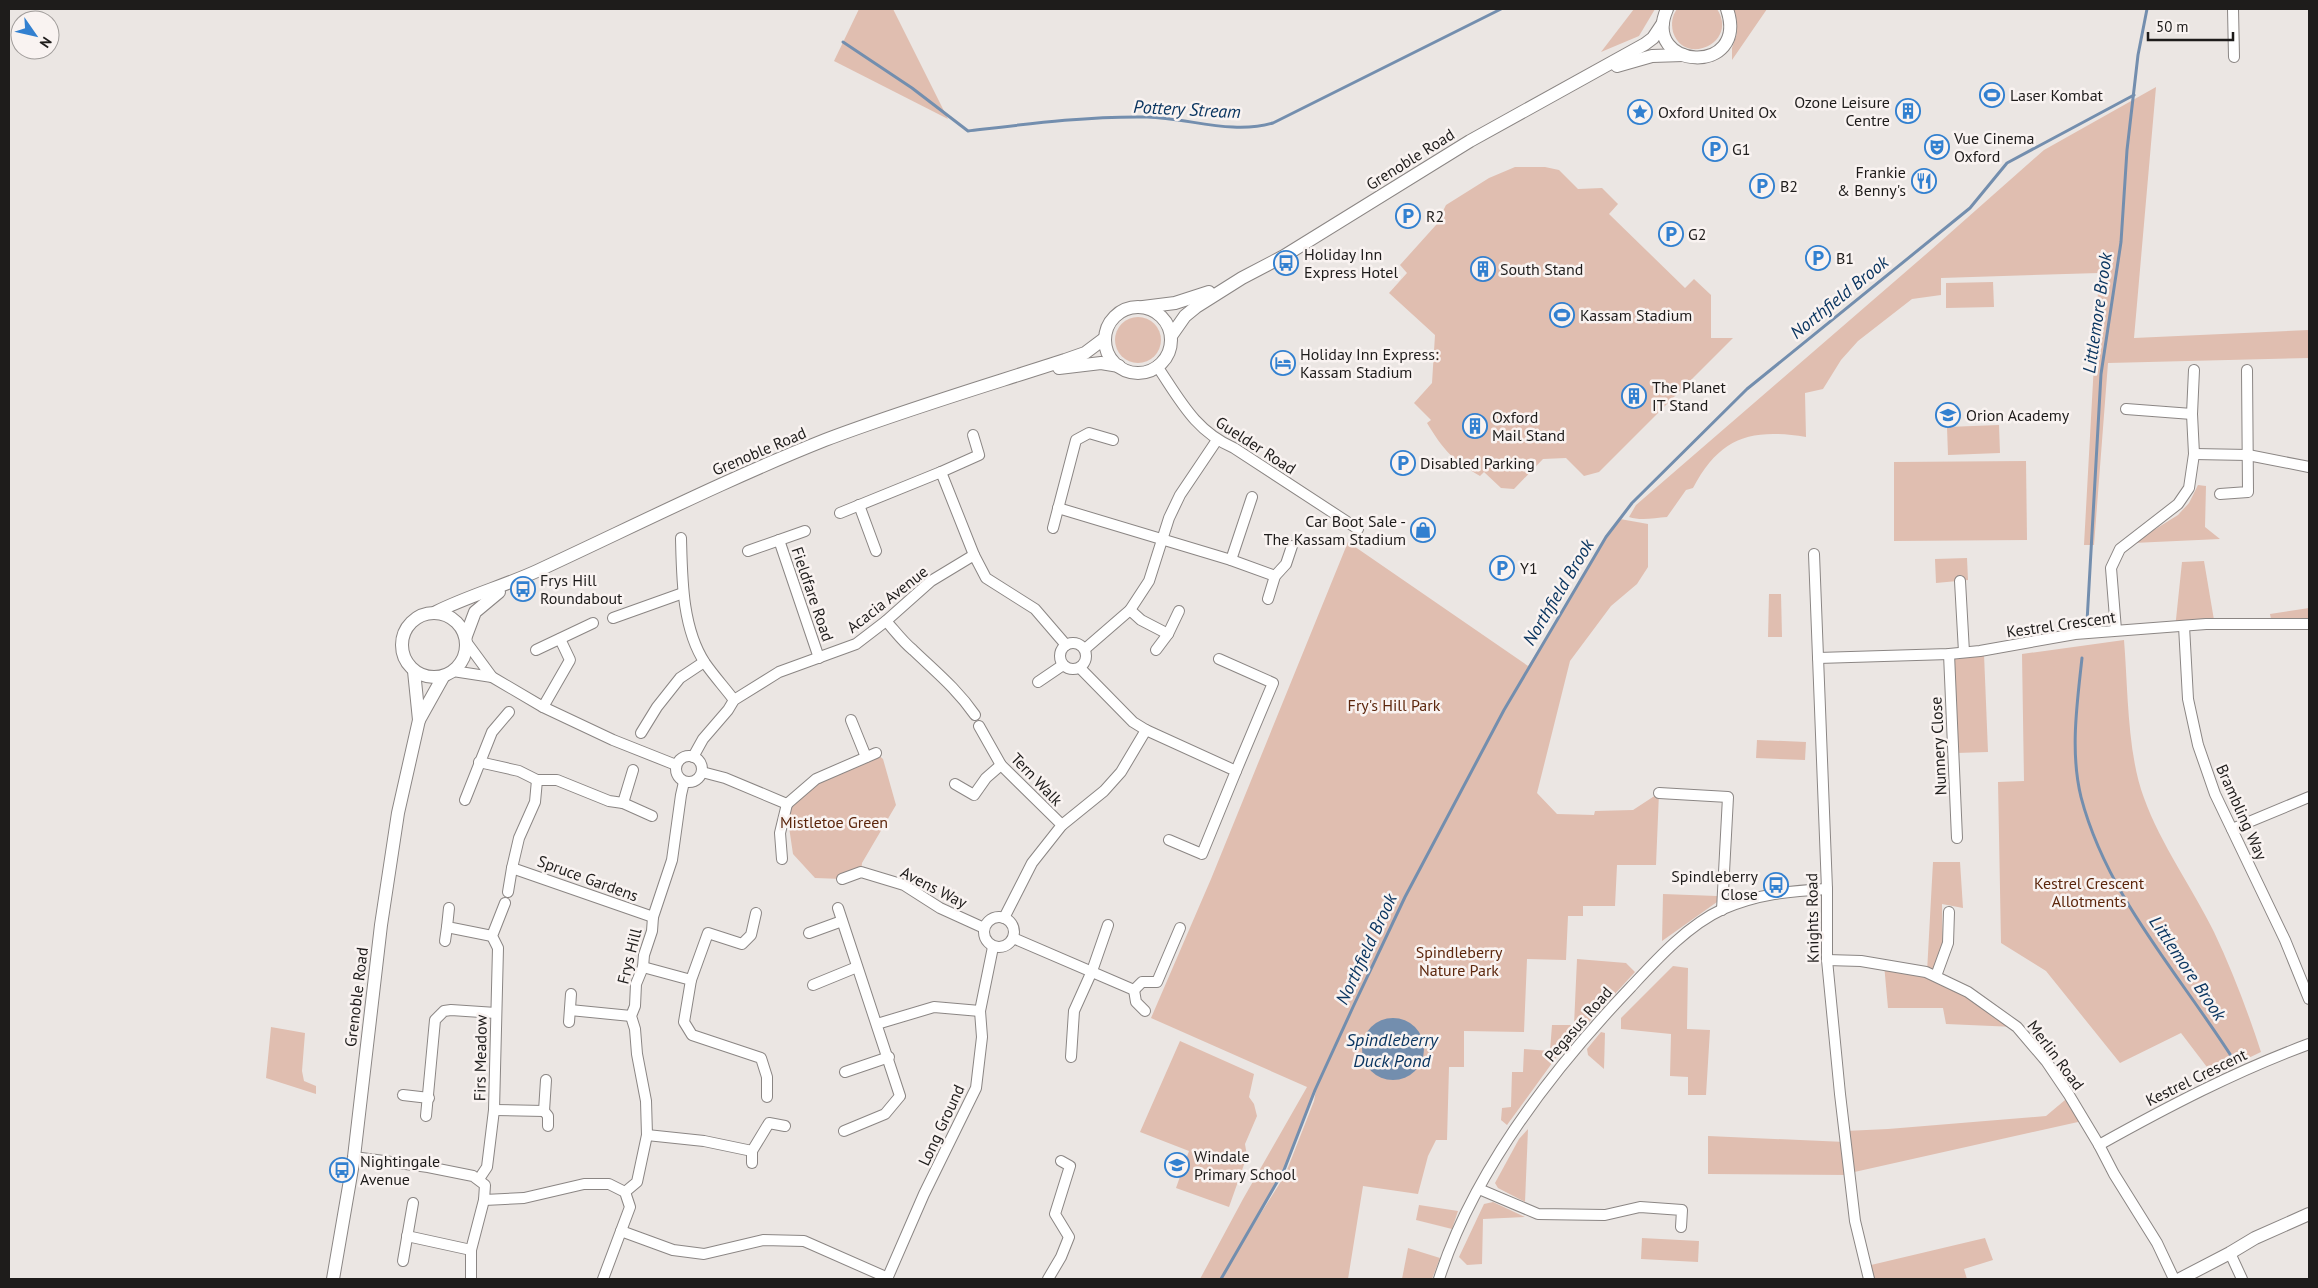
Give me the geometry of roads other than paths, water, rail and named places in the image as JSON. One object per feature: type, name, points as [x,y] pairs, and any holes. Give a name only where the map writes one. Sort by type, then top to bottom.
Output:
[{"type":"street","points":[[1667,9],[1663,23],[1667,41],[1683,55]]},
{"type":"street","name":"Grenoble Road","points":[[1598,72],[1652,56],[1683,55],[1700,59],[1714,54],[1721,47],[1730,29],[1727,9]]},
{"type":"street","points":[[2233,9],[2234,57]]},
{"type":"street","name":"Grenoble Road","points":[[1171,336],[1185,316],[1196,307],[1242,278],[1284,256],[1470,141],[1598,72],[1645,44],[1653,38],[1663,23]]},
{"type":"street","name":"Grenoble Road","points":[[1143,308],[1192,299],[1242,278]]},
{"type":"street","points":[[1129,308],[1143,308],[1160,316],[1168,325],[1171,336],[1169,352],[1157,366],[1151,370],[1137,372],[1119,366],[1109,356],[1105,338],[1108,328],[1118,314],[1129,308]]},
{"type":"street","name":"Grenoble Road","points":[[436,612],[454,603],[514,581],[702,494],[824,441],[921,406],[1085,353],[1105,338]]},
{"type":"street","name":"Grenoble Road","points":[[1024,373],[1101,363],[1119,366]]},
{"type":"street","name":"Guelder Road","points":[[1157,366],[1192,419],[1217,440],[1234,448],[1358,530]]},
{"type":"street","points":[[2116,630],[2111,568],[2120,549],[2178,504],[2189,488],[2194,454],[2192,414],[2194,370]]},
{"type":"street","points":[[2220,494],[2248,492],[2247,370]]},
{"type":"street","points":[[2126,409],[2192,414]]},
{"type":"street","points":[[1053,528],[1076,440],[1089,433],[1113,440]]},
{"type":"street","points":[[840,513],[979,455],[973,435]]},
{"type":"street","points":[[1085,649],[1130,610],[1149,581],[1162,540],[1180,495],[1217,440]]},
{"type":"street","points":[[2194,454],[2248,456],[2309,467]]},
{"type":"street","points":[[941,472],[974,555],[986,578],[1035,609],[1066,645]]},
{"type":"street","points":[[1230,560],[1252,497]]},
{"type":"street","points":[[859,505],[876,551]]},
{"type":"street","points":[[1058,508],[1230,560],[1276,576]]},
{"type":"street","name":"Fieldfare Road","points":[[748,552],[805,531]]},
{"type":"street","points":[[681,538],[683,594],[691,630],[704,662],[734,700]]},
{"type":"street","name":"Fieldfare Road","points":[[779,540],[819,658]]},
{"type":"street","points":[[1268,599],[1276,576],[1286,564],[1292,546]]},
{"type":"street","name":"Knights Road","points":[[1814,554],[1827,889],[1827,960],[1855,1221],[1869,1279]]},
{"type":"street","name":"Acacia Avenue","points":[[693,757],[703,739],[728,710],[734,700],[779,672],[856,644],[886,621],[931,581],[974,555]]},
{"type":"street","name":"Grenoble Road","points":[[466,639],[475,612],[488,599],[514,581]]},
{"type":"street","points":[[1960,581],[1964,652]]},
{"type":"street","points":[[613,618],[683,594]]},
{"type":"street","points":[[1130,610],[1142,620],[1168,634]]},
{"type":"street","points":[[1156,650],[1168,634],[1179,610]]},
{"type":"street","points":[[492,677],[448,674],[432,678],[414,671],[407,663],[403,654],[402,642],[404,631],[413,620],[424,614],[436,612],[453,618],[461,626],[466,639],[492,677],[543,707],[614,740],[676,765]]},
{"type":"street","points":[[886,621],[912,649],[942,674],[975,715]]},
{"type":"street","points":[[536,650],[593,623]]},
{"type":"street","name":"Kestrel Crescent","points":[[1818,658],[1949,654],[2075,634],[2116,630],[2206,624],[2309,624]]},
{"type":"street","name":"Brambling Way","points":[[2184,626],[2188,699],[2198,745],[2215,794],[2285,940],[2309,999]]},
{"type":"street","points":[[448,674],[462,664],[466,639]]},
{"type":"street","points":[[543,707],[570,660],[560,639]]},
{"type":"street","points":[[1076,643],[1085,649],[1086,660],[1080,668],[1072,670],[1063,665],[1060,653],[1066,645],[1076,643]]},
{"type":"street","name":"Nunnery Close","points":[[1949,654],[1957,838]]},
{"type":"street","points":[[1169,840],[1202,854],[1273,683],[1219,658]]},
{"type":"street","points":[[641,733],[657,707],[680,678],[704,662]]},
{"type":"street","points":[[1038,682],[1063,665]]},
{"type":"street","points":[[1080,668],[1133,722],[1146,730],[1236,771]]},
{"type":"street","name":"Grenoble Road","points":[[333,1279],[354,1158],[382,916],[398,813],[419,720],[414,671]]},
{"type":"street","name":"Grenoble Road","points":[[419,720],[448,674]]},
{"type":"street","points":[[465,800],[492,732],[509,712]]},
{"type":"street","points":[[782,860],[780,833],[787,804],[816,779],[871,755],[851,720]]},
{"type":"street","name":"Tern Walk","points":[[979,726],[1001,765],[1062,825]]},
{"type":"street","points":[[1004,918],[1032,863],[1062,825],[1104,791],[1121,772],[1146,730]]},
{"type":"street","points":[[693,757],[700,762],[702,772],[696,781],[684,782],[678,776],[676,765],[682,758],[693,757]]},
{"type":"street","points":[[480,762],[519,771],[537,780],[557,780],[609,801],[623,803],[652,816]]},
{"type":"street","points":[[955,784],[974,795],[986,778],[1001,765]]},
{"type":"street","points":[[623,803],[633,770]]},
{"type":"street","points":[[702,772],[725,778],[787,804]]},
{"type":"street","name":"Spruce Gardens","points":[[508,892],[519,838],[535,802],[537,780]]},
{"type":"street","name":"Frys Hill","points":[[625,1192],[637,1182],[647,1135],[646,1101],[637,1054],[635,1029],[631,1016],[635,1006],[636,984],[643,967],[644,955],[652,931],[653,918],[672,860],[684,782]]},
{"type":"street","points":[[1659,793],[1728,797],[1722,910]]},
{"type":"street","points":[[2232,829],[2309,797]]},
{"type":"street","name":"Spruce Gardens","points":[[512,868],[653,918]]},
{"type":"street","name":"Avens Way","points":[[842,879],[861,872],[904,885],[940,908],[984,928]]},
{"type":"street","name":"Pegasus Road","points":[[1439,1279],[1479,1189],[1527,1110],[1573,1050],[1653,963],[1696,926],[1722,910],[1784,891],[1827,889]]},
{"type":"street","points":[[447,927],[492,936],[505,903]]},
{"type":"street","points":[[445,940],[450,908]]},
{"type":"street","points":[[838,908],[876,1024],[903,1095],[885,1114],[844,1131]]},
{"type":"street","points":[[1936,976],[1948,943],[1949,912]]},
{"type":"street","points":[[756,914],[751,935],[742,944],[708,933],[691,980],[684,1022],[692,1035],[761,1058],[767,1077],[767,1097]]},
{"type":"street","points":[[995,917],[1004,918],[1012,925],[1013,938],[1006,946],[993,947],[985,940],[984,928],[990,919],[995,917]]},
{"type":"street","points":[[809,933],[842,921]]},
{"type":"street","points":[[1071,1057],[1074,1011],[1092,971],[1108,924]]},
{"type":"street","points":[[1134,990],[1142,982],[1157,982],[1180,928]]},
{"type":"street","name":"Firs Meadow","points":[[479,1179],[488,1167],[494,1110],[498,948],[492,936]]},
{"type":"street","points":[[1013,938],[1134,990]]},
{"type":"street","name":"Long Ground","points":[[888,1278],[924,1194],[976,1088],[982,1037],[980,1011],[993,947]]},
{"type":"street","name":"Merlin Road","points":[[1827,960],[1884,964],[1926,972],[1968,992],[2017,1027],[2046,1061],[2099,1144],[2114,1174],[2157,1243],[2174,1279]]},
{"type":"street","points":[[643,967],[691,980]]},
{"type":"street","points":[[813,985],[857,967]]},
{"type":"street","points":[[1134,990],[1136,1002],[1145,1011]]},
{"type":"street","points":[[569,1022],[571,994]]},
{"type":"street","points":[[876,1024],[934,1007],[980,1011]]},
{"type":"street","points":[[426,1116],[435,1020],[444,1011],[450,1010],[496,1013]]},
{"type":"street","points":[[570,1010],[631,1016]]},
{"type":"street","name":"Kestrel Crescent","points":[[2099,1144],[2218,1082],[2265,1060],[2309,1044]]},
{"type":"street","points":[[845,1072],[889,1057]]},
{"type":"street","points":[[546,1080],[544,1111],[548,1116],[548,1126]]},
{"type":"street","points":[[403,1095],[429,1098]]},
{"type":"street","points":[[494,1110],[544,1111]]},
{"type":"street","points":[[752,1163],[752,1151],[769,1123],[785,1126]]},
{"type":"street","points":[[647,1135],[704,1141],[752,1151]]},
{"type":"street","points":[[354,1158],[428,1167],[479,1179],[485,1185],[484,1200],[471,1250],[471,1279]]},
{"type":"street","points":[[1048,1279],[1061,1257],[1069,1237],[1055,1214],[1070,1166],[1061,1161]]},
{"type":"street","points":[[484,1200],[524,1198],[584,1184],[609,1184],[625,1192],[630,1207],[603,1279]]},
{"type":"street","points":[[1479,1189],[1538,1214],[1605,1215],[1640,1207],[1682,1210],[1681,1227]]},
{"type":"street","points":[[403,1261],[413,1203]]},
{"type":"street","points":[[2180,1279],[2255,1238],[2309,1214]]},
{"type":"street","points":[[621,1231],[673,1250],[704,1254],[763,1240],[804,1241],[888,1278]]},
{"type":"street","points":[[407,1236],[471,1250]]},
{"type":"street","points":[[2230,1253],[2242,1279]]},
{"type":"water","name":"Spindleberry Duck Pond","points":[[1393,1018],[1410,1023],[1415,1027],[1419,1032],[1424,1049],[1419,1066],[1415,1071],[1410,1075],[1393,1080],[1376,1075],[1371,1071],[1367,1066],[1362,1049],[1367,1032],[1371,1027],[1376,1023]]},
{"type":"waterway","name":"Pottery Stream","points":[[843,42],[912,88],[968,131],[1058,121],[1125,117],[1163,118],[1226,127],[1242,127],[1273,123],[1501,9]]},
{"type":"waterway","name":"Littlemore Brook","points":[[2087,622],[2101,374],[2121,242],[2127,150],[2138,55],[2147,9]]},
{"type":"waterway","name":"Northfield Brook","points":[[1221,1279],[1284,1170],[1315,1090],[1405,897],[1504,710],[1606,537],[1632,503],[1747,389],[1970,208],[2007,163],[2134,95]]},
{"type":"waterway","name":"Littlemore Brook","points":[[2082,658],[2075,745],[2076,763],[2081,797],[2093,834],[2108,868],[2127,902],[2235,1062]]},
{"type":"place","name":"Laser Kombat","points":[[1992,95]]},
{"type":"place","name":"Ozone Leisure Centre","points":[[1908,111]]},
{"type":"place","name":"Oxford United Ox","points":[[1640,112]]},
{"type":"place","name":"Vue Cinema Oxford","points":[[1937,147]]},
{"type":"place","name":"G1","points":[[1715,149]]},
{"type":"place","name":"Frankie & Benny's","points":[[1924,181]]},
{"type":"place","name":"B2","points":[[1762,186]]},
{"type":"place","name":"R2","points":[[1408,216]]},
{"type":"place","name":"G2","points":[[1671,234]]},
{"type":"place","name":"B1","points":[[1818,258]]},
{"type":"place","name":"Holiday Inn Express Hotel","points":[[1286,263]]},
{"type":"place","name":"South Stand","points":[[1483,269]]},
{"type":"place","name":"Kassam Stadium","points":[[1562,315]]},
{"type":"place","name":"Holiday Inn Express: Kassam Stadium","points":[[1283,363]]},
{"type":"place","name":"The Planet IT Stand","points":[[1634,396]]},
{"type":"place","name":"Orion Academy","points":[[1948,415]]},
{"type":"place","name":"Oxford Mail Stand","points":[[1475,426]]},
{"type":"place","name":"Disabled Parking","points":[[1403,463]]},
{"type":"place","name":"Car Boot Sale - The Kassam Stadium","points":[[1423,530]]},
{"type":"place","name":"Y1","points":[[1502,568]]},
{"type":"place","name":"Frys Hill Roundabout","points":[[523,589]]},
{"type":"place","name":"Spindleberry Close","points":[[1776,885]]},
{"type":"place","name":"Windale Primary School","points":[[1177,1165]]},
{"type":"place","name":"Nightingale Avenue","points":[[342,1170]]},
{"type":"park label","name":"Fry's Hill Park","points":[[1394,705]]},
{"type":"park label","name":"Mistletoe Green","points":[[834,822]]},
{"type":"park label","name":"Kestrel Crescent Allotments","points":[[2089,892]]},
{"type":"park label","name":"Spindleberry Nature Park","points":[[1459,961]]}]
